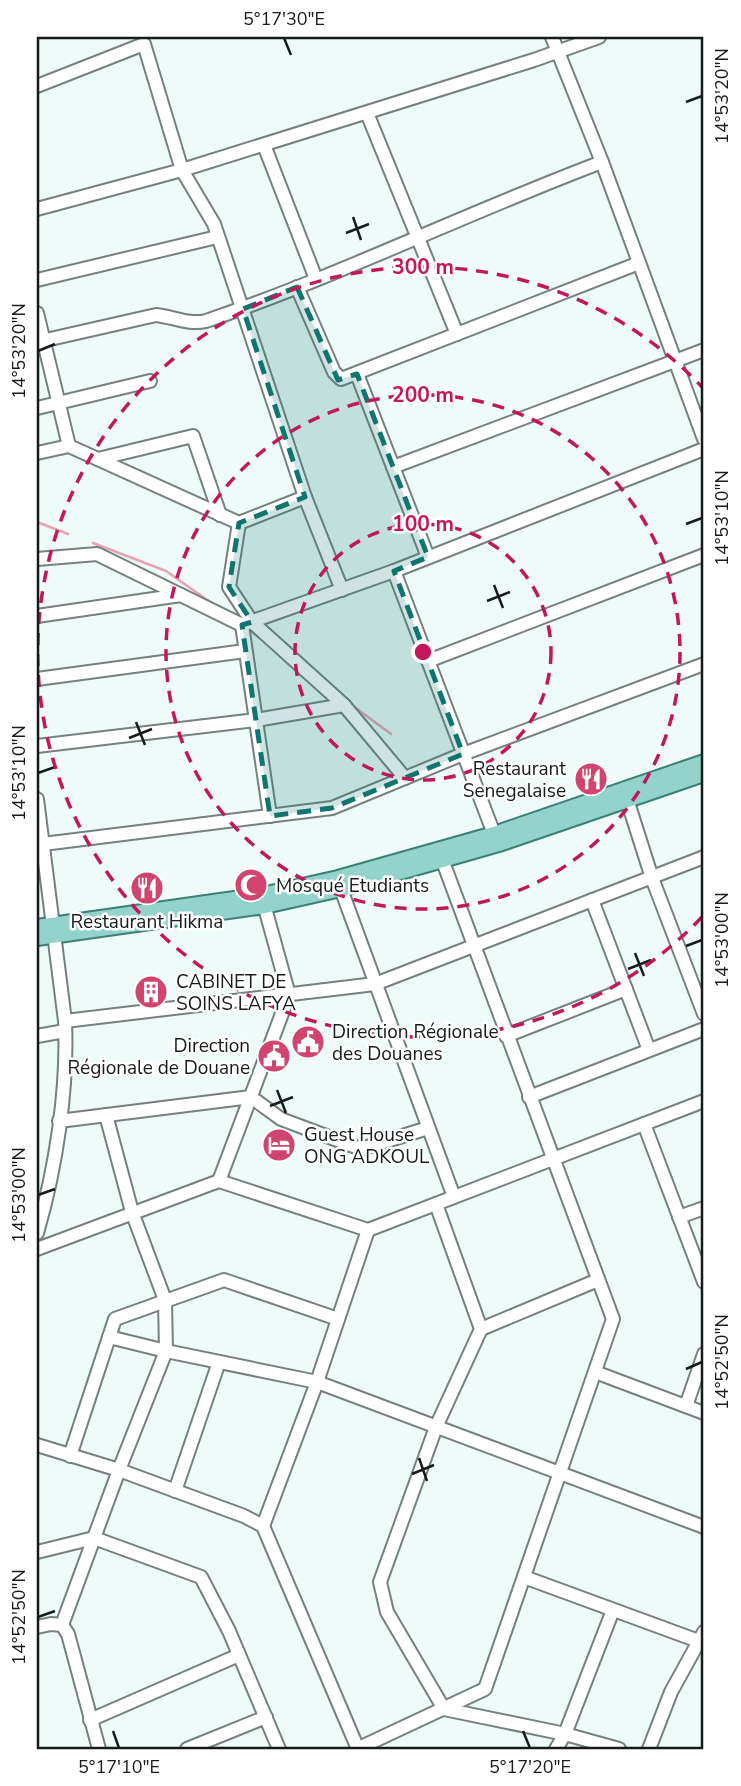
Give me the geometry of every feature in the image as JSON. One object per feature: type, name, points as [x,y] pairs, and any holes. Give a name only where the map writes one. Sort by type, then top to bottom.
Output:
[{"type":"main road","points":[[37,927],[54,930],[341,889],[703,768]]},
{"type":"main road","points":[[263,900],[441,856],[494,834],[527,828]]},
{"type":"main road","points":[[37,939],[54,930]]},
{"type":"street","points":[[552,37],[602,162],[704,439]]},
{"type":"street","points":[[37,209],[264,145],[599,37]]},
{"type":"street","points":[[37,86],[144,44],[182,170],[214,224],[305,497],[342,590]]},
{"type":"street","points":[[367,113],[457,334]]},
{"type":"street","points":[[264,145],[316,279]]},
{"type":"street","points":[[40,341],[156,315],[192,324],[243,309],[506,198],[602,162]]},
{"type":"street","points":[[37,280],[217,237]]},
{"type":"street","points":[[297,287],[334,372],[341,379],[639,263]]},
{"type":"street","points":[[37,313],[40,341],[69,446]]},
{"type":"street","points":[[393,467],[704,349]]},
{"type":"street","points":[[357,374],[428,557]]},
{"type":"street","points":[[37,408],[150,381]]},
{"type":"street","points":[[98,459],[192,436],[220,515]]},
{"type":"street","points":[[37,453],[69,446],[239,523],[305,497]]},
{"type":"street","points":[[247,623],[394,571],[704,449]]},
{"type":"street","points":[[239,523],[229,587],[247,623],[245,651],[271,816]]},
{"type":"street","points":[[37,559],[97,554],[181,595],[247,623],[344,705],[405,778]]},
{"type":"street","points":[[428,661],[704,555]]},
{"type":"street","points":[[394,571],[494,834]]},
{"type":"street","points":[[37,616],[181,595]]},
{"type":"street","points":[[37,679],[245,651]]},
{"type":"street","points":[[43,844],[332,808],[463,754],[704,664]]},
{"type":"street","points":[[37,747],[256,720],[344,705]]},
{"type":"street","points":[[625,795],[652,877],[699,983],[704,1014]]},
{"type":"street","points":[[37,799],[66,1050],[59,1121],[37,1233]]},
{"type":"street","points":[[37,1445],[119,1470],[244,1516],[263,1526],[358,1749],[485,1689],[613,1319],[441,856]]},
{"type":"street","points":[[37,1036],[65,1026],[375,984],[704,858]]},
{"type":"street","points":[[341,889],[454,1197]]},
{"type":"street","points":[[219,1181],[289,995],[263,900]]},
{"type":"street","points":[[592,900],[649,1050]]},
{"type":"street","points":[[506,1036],[626,989]]},
{"type":"street","points":[[529,1097],[704,1028]]},
{"type":"street","points":[[59,1121],[251,1097],[281,1119],[360,1149],[428,1128]]},
{"type":"street","points":[[37,1250],[219,1181],[368,1230],[704,1101]]},
{"type":"street","points":[[62,1625],[166,1351],[165,1300],[132,1212],[106,1115]]},
{"type":"street","points":[[644,1124],[704,1282]]},
{"type":"street","points":[[436,1204],[481,1329]]},
{"type":"street","points":[[679,1217],[704,1208]]},
{"type":"street","points":[[263,1526],[317,1382],[368,1230]]},
{"type":"street","points":[[70,1456],[115,1318],[224,1280],[338,1319]]},
{"type":"street","points":[[598,1280],[481,1329],[436,1427],[380,1582],[387,1612],[444,1709],[565,1734],[619,1749]]},
{"type":"street","points":[[108,1336],[166,1351],[317,1382],[704,1527]]},
{"type":"street","points":[[686,1406],[704,1354]]},
{"type":"street","points":[[175,1491],[219,1362]]},
{"type":"street","points":[[595,1372],[704,1413]]},
{"type":"street","points":[[37,1552],[94,1538],[201,1577],[229,1631],[279,1749]]},
{"type":"street","points":[[524,1577],[703,1639],[671,1692],[649,1749]]},
{"type":"street","points":[[556,1749],[565,1734],[613,1610]]},
{"type":"street","points":[[37,1627],[62,1625]]},
{"type":"street","points":[[62,1625],[68,1634],[99,1749]]},
{"type":"street","points":[[90,1720],[239,1655]]},
{"type":"street","points":[[187,1749],[266,1717]]},
{"type":"highlighted area","points":[[297,287],[338,380],[357,374],[428,557],[394,571],[463,754],[332,808],[270,816],[242,625],[252,622],[229,587],[239,523],[305,497],[243,309]]},
{"type":"waterway","points":[[37,522],[68,534]]},
{"type":"waterway","points":[[93,543],[166,571],[213,604]]},
{"type":"waterway","points":[[247,629],[267,643]]},
{"type":"waterway","points":[[349,703],[391,734]]},
{"type":"place","name":"Restaurant Senegalaise","points":[[591,779]]},
{"type":"place","name":"Mosqué Etudiants","points":[[251,885]]},
{"type":"place","name":"Restaurant Hikma","points":[[147,888]]},
{"type":"place","name":"CABINET DE SOINS LAFYA","points":[[151,992]]},
{"type":"place","name":"Direction Régionale des Douanes","points":[[308,1042]]},
{"type":"place","name":"Direction Régionale de Douane","points":[[274,1056]]},
{"type":"place","name":"Guest House ONG ADKOUL","points":[[279,1145]]}]
